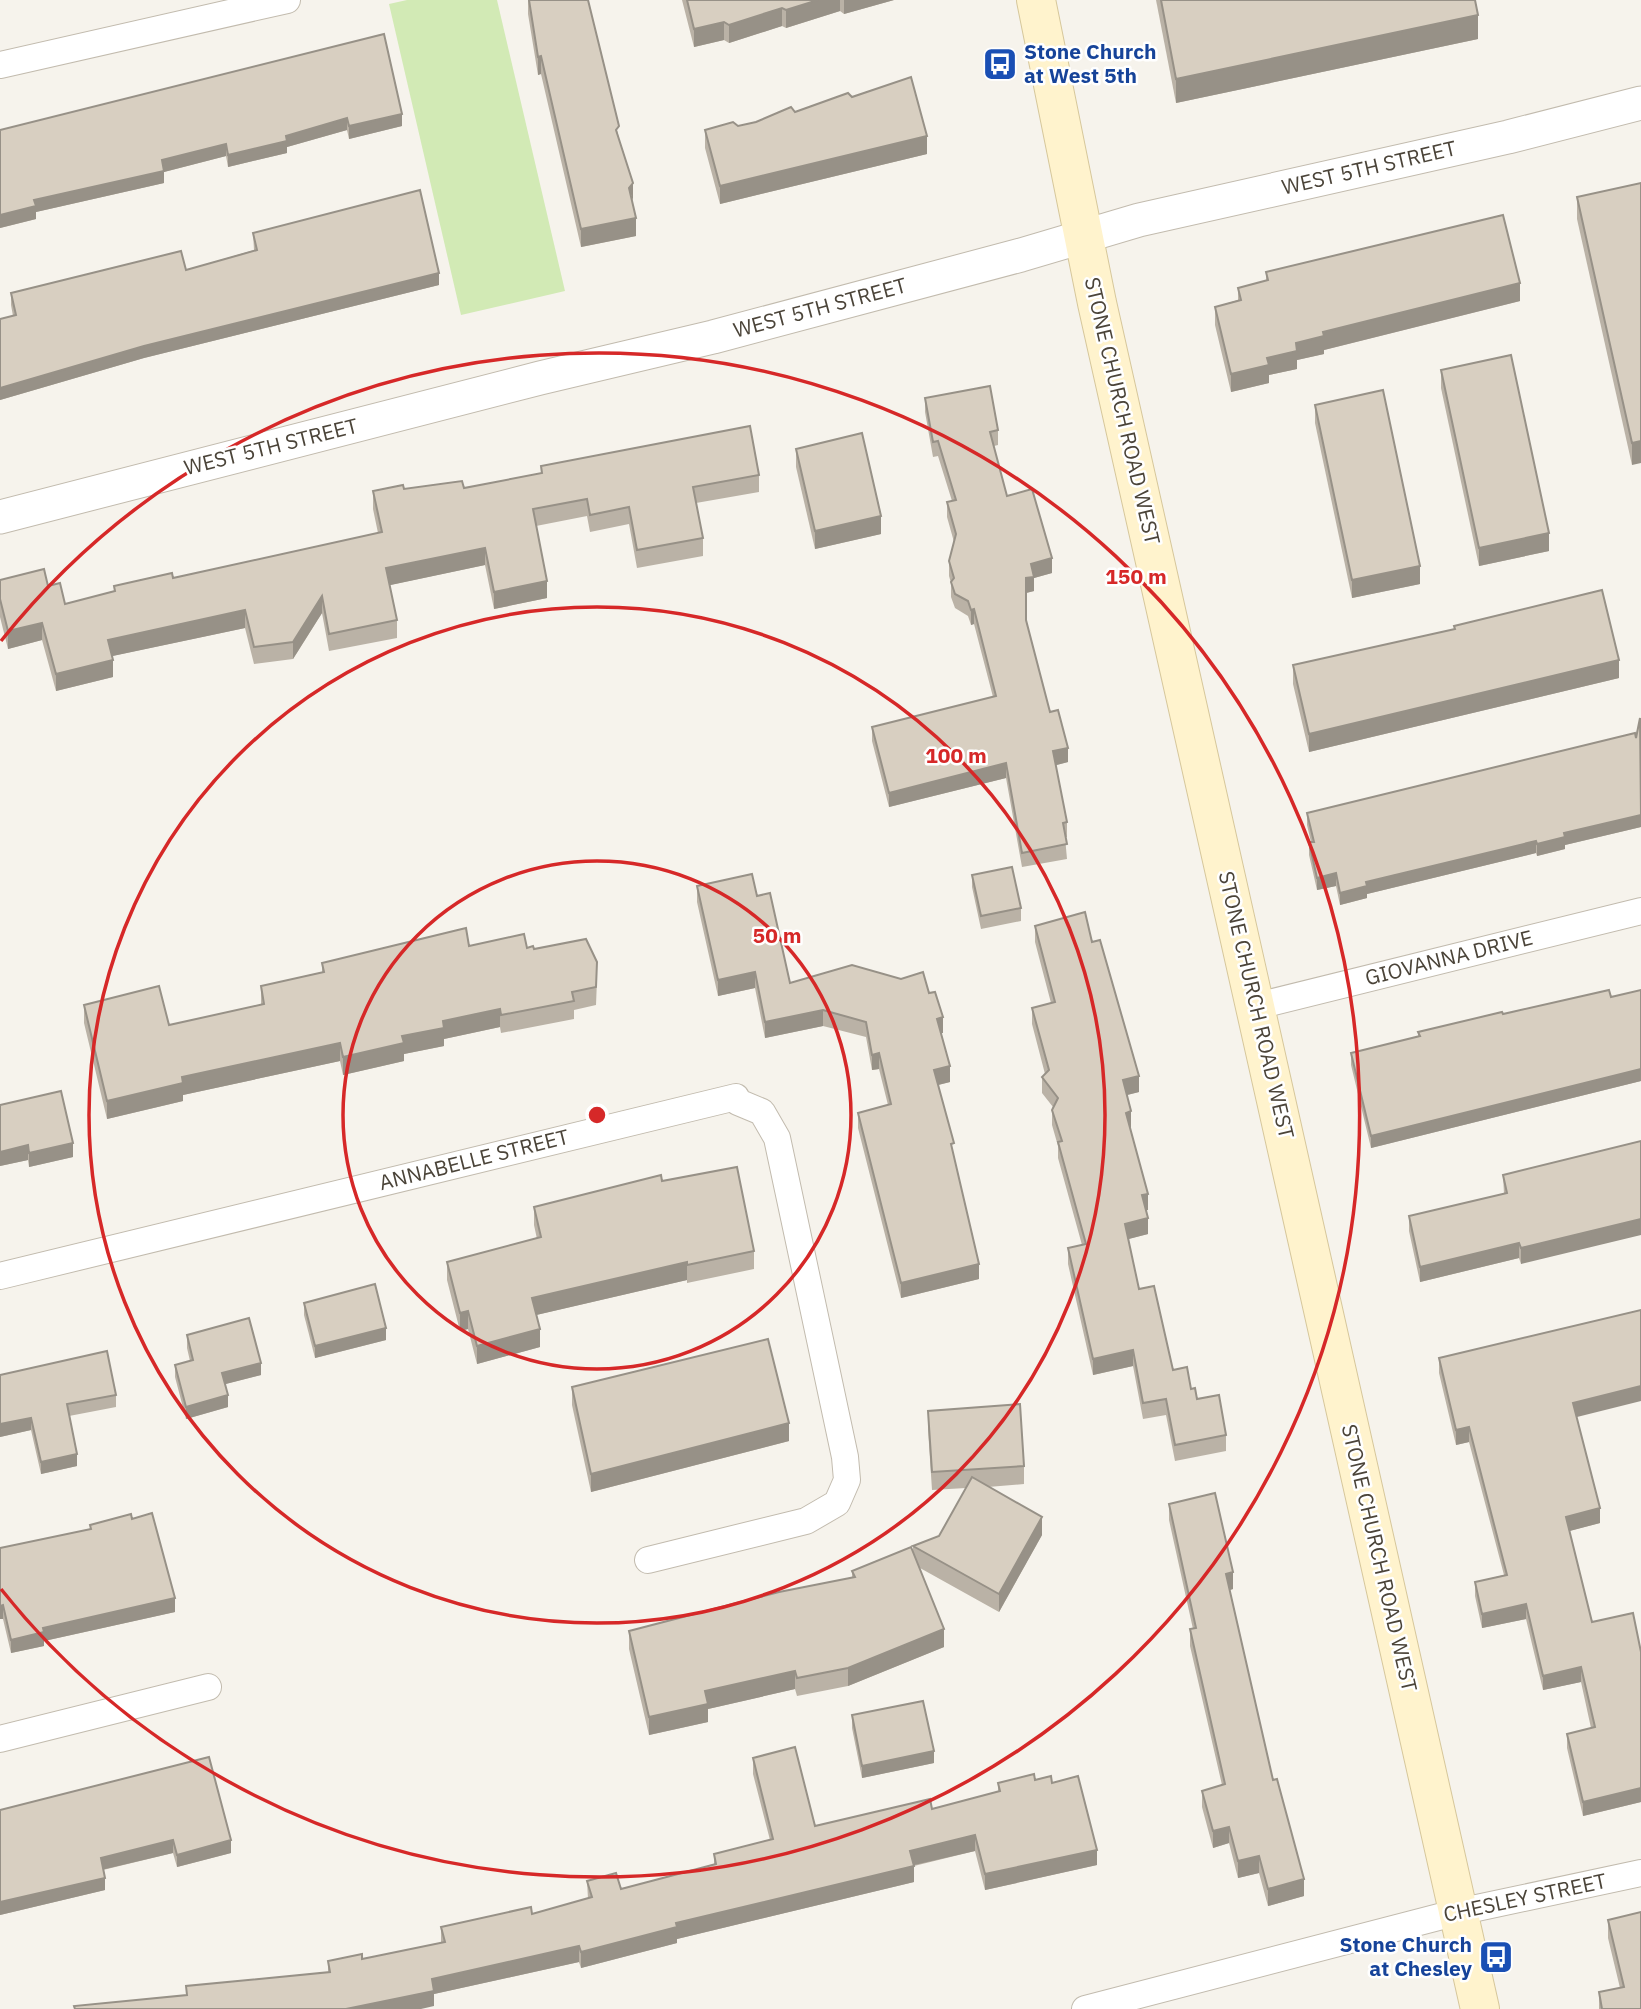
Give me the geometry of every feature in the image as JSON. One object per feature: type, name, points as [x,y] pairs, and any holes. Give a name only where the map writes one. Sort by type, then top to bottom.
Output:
[{"type":"main road","name":"STONE CHURCH ROAD WEST","points":[[1036,0],[1084,236],[1480,2009]]},
{"type":"street","points":[[0,65],[287,0]]},
{"type":"street","name":"WEST 5TH STREET","points":[[0,517],[540,377],[713,337],[1139,220],[1507,137],[1641,103]]},
{"type":"street","name":"GIOVANNA DRIVE","points":[[1257,1006],[1641,911]]},
{"type":"street","name":"ANNABELLE STREET","points":[[0,1276],[736,1097],[738,1102],[762,1112],[777,1138],[845,1457],[847,1480],[837,1503],[806,1521],[648,1560]]},
{"type":"street","points":[[0,1739],[208,1687]]},
{"type":"street","name":"CHESLEY STREET","points":[[1085,2009],[1458,1912],[1641,1873]]},
{"type":"green space","points":[[407,0],[497,0],[565,291],[461,315],[389,4]]},
{"type":"building","points":[[529,0],[588,0],[619,126],[616,130],[633,183],[629,188],[636,218],[581,229],[541,56],[538,57]]},
{"type":"building","points":[[687,0],[818,0],[729,25],[724,22],[694,29]]},
{"type":"building","points":[[1161,0],[1475,0],[1478,15],[1176,79]]},
{"type":"building","points":[[384,34],[402,114],[349,126],[347,118],[286,136],[287,141],[228,155],[226,144],[162,160],[164,171],[34,200],[36,206],[0,215],[0,130]]},
{"type":"building","points":[[911,77],[927,136],[720,186],[705,130],[733,122],[738,126],[756,122],[791,107],[795,112],[848,93],[852,97]]},
{"type":"building","points":[[1641,183],[1641,441],[1632,443],[1577,197]]},
{"type":"building","points":[[420,190],[439,273],[144,346],[0,388],[0,319],[16,315],[11,293],[181,251],[186,270],[257,250],[253,233]]},
{"type":"building","points":[[1503,215],[1520,283],[1323,332],[1324,336],[1296,343],[1297,351],[1267,358],[1269,365],[1231,374],[1215,307],[1241,300],[1238,288],[1268,280],[1266,272]]},
{"type":"building","points":[[1511,355],[1549,533],[1479,548],[1441,370]]},
{"type":"building","points":[[990,386],[998,430],[990,432],[1007,496],[1032,489],[1052,558],[1031,564],[1034,577],[1026,578],[1026,620],[1050,712],[1058,710],[1068,748],[1053,751],[1067,822],[1063,823],[1067,844],[1022,853],[1006,763],[889,793],[872,727],[996,696],[974,609],[971,610],[968,601],[955,594],[951,582],[954,578],[949,561],[956,534],[947,502],[956,500],[938,441],[933,442],[925,398]]},
{"type":"building","points":[[1383,390],[1420,566],[1352,580],[1315,405]]},
{"type":"building","points":[[750,426],[759,475],[693,487],[703,538],[637,550],[629,507],[590,515],[587,499],[533,509],[547,581],[494,592],[485,548],[386,568],[397,620],[329,634],[322,596],[293,642],[254,647],[245,610],[108,640],[113,660],[56,674],[42,623],[8,631],[0,599],[0,580],[44,569],[48,586],[60,583],[65,604],[115,591],[114,586],[172,573],[173,578],[382,532],[373,491],[403,485],[404,489],[462,481],[464,488],[542,473],[541,466]]},
{"type":"building","points":[[862,433],[881,516],[815,531],[796,449]]},
{"type":"building","points":[[1602,590],[1619,660],[1309,734],[1293,665],[1455,629],[1454,626]]},
{"type":"building","points":[[1640,718],[1641,815],[1564,833],[1565,837],[1537,844],[1536,841],[1366,882],[1367,886],[1340,893],[1336,873],[1317,878],[1309,842],[1314,842],[1307,813],[1635,733],[1636,738]]},
{"type":"building","points":[[1012,867],[1021,908],[981,916],[972,875]]},
{"type":"building","points":[[752,874],[757,896],[770,893],[790,983],[852,965],[901,979],[923,972],[929,993],[935,992],[943,1017],[937,1019],[950,1066],[934,1070],[954,1143],[951,1144],[979,1264],[901,1283],[858,1113],[891,1104],[879,1053],[872,1055],[866,1022],[823,1010],[765,1022],[755,972],[718,980],[697,886]]},
{"type":"building","points":[[1085,912],[1092,942],[1100,940],[1139,1076],[1123,1080],[1131,1111],[1126,1113],[1148,1194],[1142,1195],[1148,1218],[1125,1224],[1139,1289],[1154,1286],[1173,1370],[1187,1367],[1191,1389],[1195,1388],[1197,1399],[1219,1395],[1226,1435],[1175,1445],[1166,1399],[1143,1403],[1133,1350],[1093,1359],[1068,1248],[1086,1244],[1058,1142],[1062,1141],[1052,1110],[1058,1098],[1042,1077],[1049,1070],[1032,1008],[1055,1002],[1035,926]]},
{"type":"building","points":[[466,928],[469,946],[524,934],[527,948],[533,946],[534,949],[586,939],[597,962],[596,987],[572,992],[574,1001],[501,1015],[500,1009],[443,1021],[444,1028],[402,1036],[404,1043],[343,1057],[340,1043],[182,1077],[183,1083],[107,1101],[84,1005],[159,986],[169,1025],[264,1004],[261,986],[324,972],[322,963]]},
{"type":"building","points":[[1609,990],[1611,997],[1641,990],[1641,1069],[1371,1136],[1351,1053],[1420,1036],[1418,1032]]},
{"type":"building","points":[[61,1091],[73,1143],[29,1153],[28,1145],[0,1152],[0,1105]]},
{"type":"building","points":[[1641,1141],[1641,1219],[1521,1248],[1519,1243],[1420,1267],[1409,1216],[1507,1193],[1503,1175]]},
{"type":"building","points":[[737,1167],[754,1251],[687,1265],[687,1262],[532,1298],[540,1329],[477,1346],[468,1311],[460,1313],[447,1262],[541,1237],[534,1207],[661,1175],[662,1181]]},
{"type":"building","points":[[375,1284],[386,1328],[315,1346],[304,1303]]},
{"type":"building","points":[[1641,1310],[1641,1386],[1573,1403],[1600,1508],[1566,1517],[1592,1622],[1633,1613],[1641,1652],[1641,1788],[1583,1802],[1567,1734],[1595,1727],[1581,1667],[1543,1676],[1526,1604],[1482,1614],[1475,1582],[1507,1575],[1469,1427],[1456,1430],[1439,1358]]},
{"type":"building","points":[[249,1318],[261,1363],[222,1373],[228,1395],[186,1407],[175,1365],[193,1360],[187,1335]]},
{"type":"building","points":[[768,1339],[789,1423],[591,1474],[572,1387]]},
{"type":"building","points":[[107,1351],[116,1395],[67,1404],[77,1454],[41,1462],[31,1418],[0,1424],[0,1375]]},
{"type":"building","points":[[1020,1404],[1024,1466],[932,1472],[928,1411]]},
{"type":"building","points":[[972,1477],[1042,1517],[999,1594],[913,1546],[939,1536]]},
{"type":"building","points":[[1215,1493],[1233,1572],[1226,1574],[1273,1780],[1277,1779],[1304,1879],[1268,1889],[1259,1856],[1238,1861],[1229,1827],[1213,1831],[1202,1791],[1225,1784],[1190,1629],[1196,1628],[1169,1504]]},
{"type":"building","points":[[152,1513],[175,1598],[43,1628],[44,1632],[11,1640],[3,1605],[0,1606],[0,1548],[91,1529],[90,1525],[131,1514],[132,1519]]},
{"type":"building","points":[[911,1547],[944,1629],[848,1668],[797,1678],[795,1671],[705,1691],[708,1704],[649,1717],[629,1631],[779,1592],[855,1577],[852,1571]]},
{"type":"building","points":[[923,1701],[934,1751],[862,1766],[852,1715]]},
{"type":"building","points":[[795,1747],[815,1826],[930,1799],[932,1809],[1000,1791],[998,1783],[1034,1774],[1035,1780],[1051,1776],[1052,1783],[1078,1776],[1097,1850],[985,1874],[975,1835],[910,1851],[914,1866],[676,1923],[677,1927],[581,1952],[579,1946],[432,1979],[434,1991],[346,2009],[75,2009],[74,2006],[187,1995],[186,1986],[330,1972],[328,1961],[362,1954],[362,1959],[445,1942],[441,1927],[531,1907],[532,1914],[592,1897],[587,1881],[616,1873],[621,1889],[716,1864],[714,1854],[773,1839],[753,1758]]},
{"type":"building","points":[[209,1757],[231,1840],[177,1855],[173,1840],[101,1858],[105,1878],[0,1902],[0,1810]]},
{"type":"building","points":[[1641,1912],[1641,2009],[1602,2009],[1599,1992],[1624,1987],[1608,1920]]},
{"type":"place","name":"Stone Church at West 5th","points":[[1000,64]]},
{"type":"place","name":"Stone Church at Chesley","points":[[1496,1957]]}]
